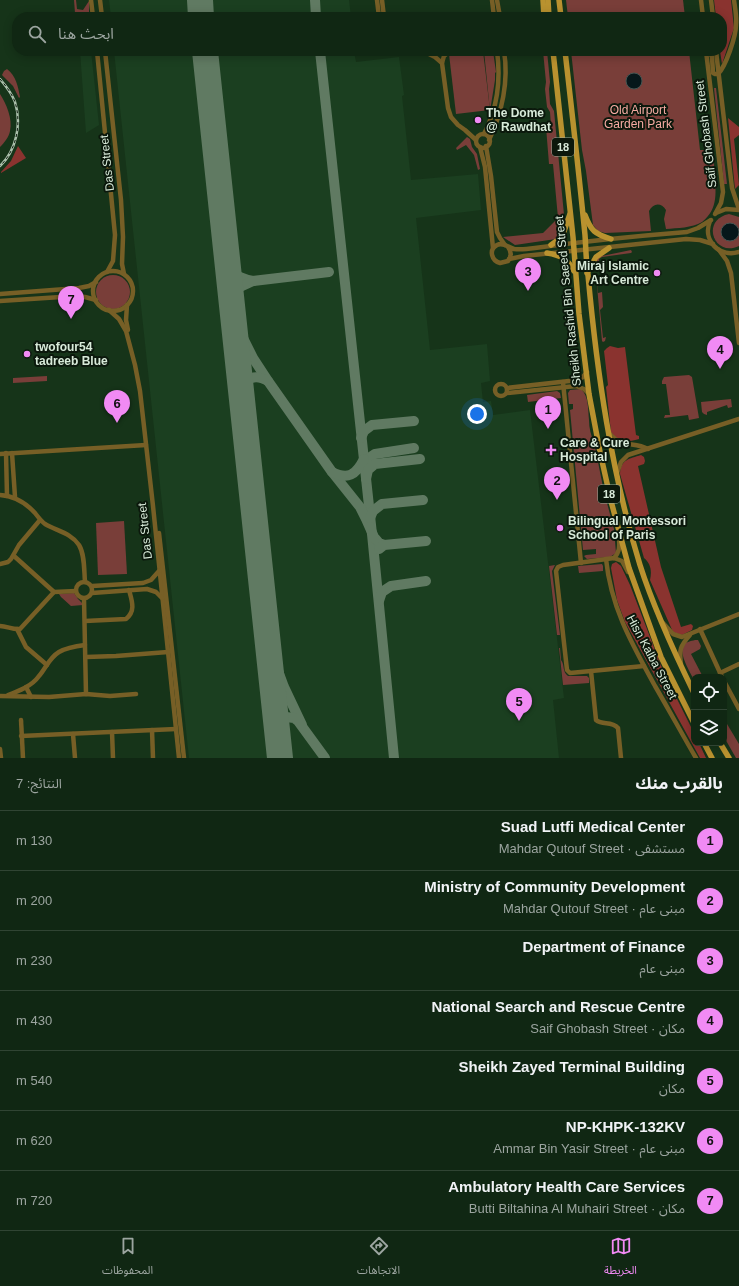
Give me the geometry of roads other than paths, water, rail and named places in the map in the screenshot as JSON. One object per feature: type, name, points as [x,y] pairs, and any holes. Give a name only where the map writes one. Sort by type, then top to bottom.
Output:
[{"type":"main road","points":[[543,0],[544,12]]},
{"type":"main road","points":[[548,0],[549,12]]},
{"type":"main road","points":[[559,0],[560,12]]},
{"type":"main road","name":"Sheikh Rashid Bin Saeed Street","points":[[554,56],[574,242],[575,274],[579,314],[589,394],[600,452],[619,533],[636,586],[661,657],[691,717]]},
{"type":"main road","name":"Sheikh Rashid Bin Saeed Street","points":[[566,56],[583,209],[587,273],[608,431],[625,510],[640,566],[661,621],[691,687]]},
{"type":"main road","points":[[583,209],[591,229],[599,235],[611,239]]},
{"type":"main road","points":[[551,245],[562,237],[570,212]]},
{"type":"main road","points":[[587,273],[596,257],[609,248]]},
{"type":"main road","points":[[547,253],[568,261],[575,274]]},
{"type":"main road","points":[[706,746],[712,758]]},
{"type":"main road","points":[[722,746],[729,758]]},
{"type":"street","points":[[91,0],[92,12]]},
{"type":"street","points":[[100,0],[101,12]]},
{"type":"street","points":[[376,0],[378,12]]},
{"type":"street","points":[[382,0],[383,12]]},
{"type":"street","points":[[492,0],[493,12]]},
{"type":"street","points":[[497,0],[499,12]]},
{"type":"street","points":[[701,0],[702,12]]},
{"type":"street","points":[[711,0],[712,12]]},
{"type":"street","points":[[711,56],[714,73],[717,75],[723,67],[735,34],[737,21],[734,0]]},
{"type":"street","name":"Das Street","points":[[97,56],[115,235],[113,260],[107,272]]},
{"type":"street","name":"Das Street","points":[[106,56],[121,200],[123,237],[122,264],[124,274]]},
{"type":"street","points":[[434,56],[442,63]]},
{"type":"street","points":[[444,56],[442,63],[449,112],[454,121],[476,140],[480,147],[485,167],[493,248],[492,256],[494,260],[503,263],[516,257],[547,253],[690,239],[700,240],[712,244],[719,250],[727,261],[730,269],[739,343]]},
{"type":"street","points":[[476,140],[491,121],[496,102],[498,86],[497,56]]},
{"type":"street","points":[[504,56],[505,86],[502,104],[497,123],[486,146],[497,232],[511,253],[509,259]]},
{"type":"street","name":"Saif Ghobash Street","points":[[708,56],[722,186],[721,203],[711,220]]},
{"type":"street","name":"Saif Ghobash Street","points":[[717,56],[732,188],[739,209]]},
{"type":"street","points":[[465,130],[482,134],[488,137],[489,140]]},
{"type":"street","points":[[480,147],[486,146]]},
{"type":"street","points":[[715,214],[726,209],[739,209]]},
{"type":"street","points":[[493,248],[497,245],[520,249],[574,242],[687,232],[698,228],[711,220]]},
{"type":"street","points":[[711,220],[708,230],[709,238],[712,244]]},
{"type":"street","points":[[719,250],[731,254],[739,252]]},
{"type":"street","points":[[0,294],[80,288],[89,286],[96,282],[107,272],[114,271],[124,274],[130,281],[133,287],[132,297],[127,305],[119,310],[109,310],[100,305],[96,300],[94,291],[96,282]]},
{"type":"street","points":[[0,302],[76,296],[96,300]]},
{"type":"street","points":[[735,301],[736,298],[739,297]]},
{"type":"street","name":"Das Street","points":[[127,305],[127,324],[138,364],[144,403],[184,758]]},
{"type":"street","name":"Das Street","points":[[109,310],[119,319],[128,336],[140,391],[179,758]]},
{"type":"street","points":[[507,390],[578,380],[587,372]]},
{"type":"street","points":[[563,382],[581,563]]},
{"type":"street","points":[[525,388],[580,387],[589,394]]},
{"type":"street","points":[[617,474],[620,464],[626,456],[739,419]]},
{"type":"street","points":[[608,431],[612,437],[621,443],[644,446],[648,449]]},
{"type":"street","points":[[0,454],[146,445]]},
{"type":"street","points":[[6,453],[7,496]]},
{"type":"street","points":[[12,453],[15,497]]},
{"type":"street","points":[[7,480],[10,482],[14,480]]},
{"type":"street","points":[[0,495],[15,497],[29,507],[46,525],[71,536],[82,552],[85,582]]},
{"type":"street","points":[[0,564],[8,562],[14,556],[19,545],[40,520]]},
{"type":"street","points":[[614,558],[619,550],[619,533]]},
{"type":"street","points":[[14,556],[54,592],[76,591]]},
{"type":"street","points":[[636,586],[622,561],[614,558],[563,565],[556,571],[567,670],[570,673],[644,666]]},
{"type":"street","name":"Hisn Kalba Street","points":[[606,559],[610,586],[617,611],[644,666],[696,758]]},
{"type":"street","points":[[92,593],[129,590],[144,586],[159,571]]},
{"type":"street","points":[[92,586],[92,593],[90,597],[84,599],[79,597],[76,591],[78,585],[85,582],[92,586],[128,584],[144,586],[153,590],[162,598]]},
{"type":"street","points":[[85,621],[126,619],[131,615],[133,602],[128,584]]},
{"type":"street","points":[[17,630],[20,629],[54,592]]},
{"type":"street","points":[[84,599],[86,694]]},
{"type":"street","points":[[661,621],[676,636],[682,637],[739,614]]},
{"type":"street","points":[[0,626],[6,626],[17,630],[26,647],[46,665]]},
{"type":"street","points":[[700,629],[721,674]]},
{"type":"street","points":[[682,668],[680,651],[681,646],[691,634]]},
{"type":"street","points":[[2,696],[26,687],[38,678],[46,665],[59,652],[85,645]]},
{"type":"street","points":[[86,657],[168,652]]},
{"type":"street","points":[[723,674],[739,664]]},
{"type":"street","points":[[591,671],[596,720],[602,723],[615,724],[618,728],[621,758]]},
{"type":"street","points":[[26,687],[31,697]]},
{"type":"street","points":[[727,687],[739,709]]},
{"type":"street","points":[[2,696],[31,697],[86,694],[110,696],[136,694]]},
{"type":"street","points":[[21,720],[22,758]]},
{"type":"street","points":[[21,736],[176,729]]},
{"type":"street","points":[[152,730],[153,758]]},
{"type":"street","points":[[112,732],[113,758]]},
{"type":"street","points":[[73,734],[75,758]]},
{"type":"street","points":[[0,749],[1,758]]},
{"type":"railway","points":[[0,79],[14,99],[18,119],[18,128],[14,145],[6,160],[0,166]]},
{"type":"place","name":"The Dome @ Rawdhat","points":[[478,120]]},
{"type":"place","name":"Miraj Islamic Art Centre","points":[[657,273]]},
{"type":"place","name":"Department of Finance","points":[[528,291]]},
{"type":"place","name":"Ambulatory Health Care Services","points":[[71,319]]},
{"type":"place","name":"twofour54 tadreeb Blue","points":[[27,354]]},
{"type":"place","name":"National Search and Rescue Centre","points":[[720,369]]},
{"type":"place","name":"NP-KHPK-132KV","points":[[117,423]]},
{"type":"place","name":"Suad Lutfi Medical Center","points":[[548,429]]},
{"type":"place","name":"Care & Cure Hospital","points":[[551,450]]},
{"type":"place","name":"Ministry of Community Development","points":[[557,500]]},
{"type":"place","name":"Bilingual Montessori School of Paris","points":[[560,528]]},
{"type":"place","name":"Sheikh Zayed Terminal Building","points":[[519,721]]},
{"type":"park label","name":"Old Airport Garden Park","points":[[638,117]]}]
